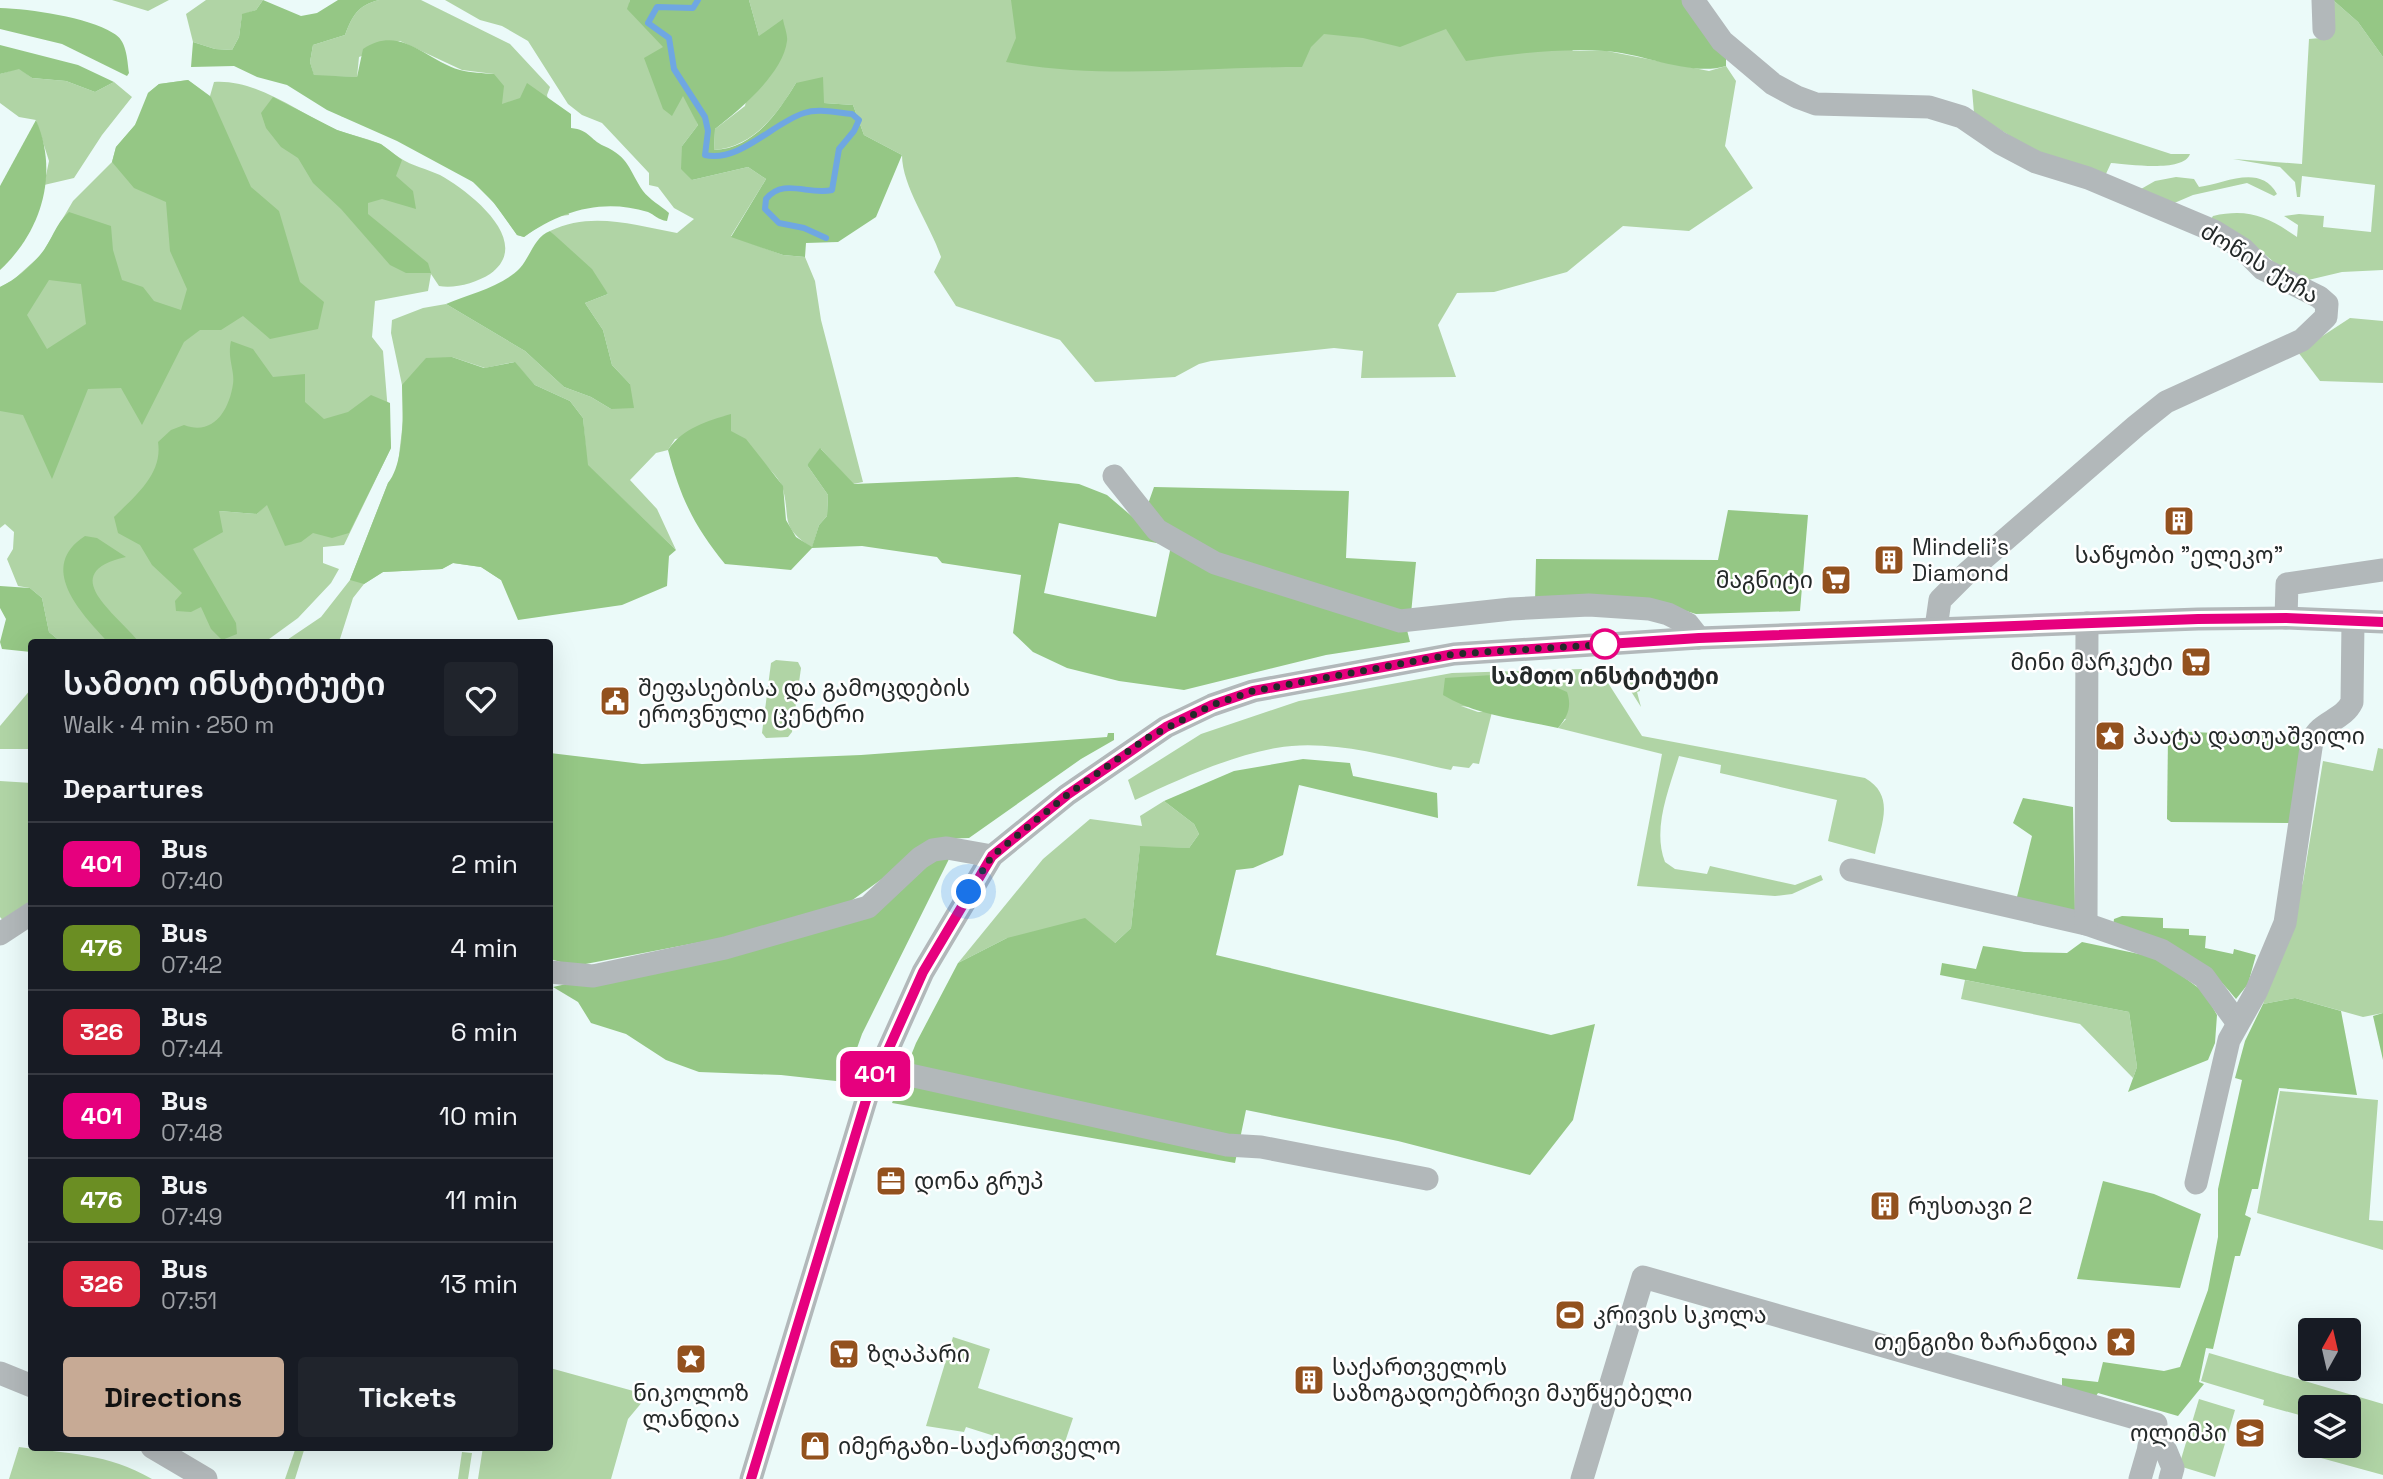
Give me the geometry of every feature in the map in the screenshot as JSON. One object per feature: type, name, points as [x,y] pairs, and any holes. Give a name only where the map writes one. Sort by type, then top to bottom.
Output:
[{"type":"street","name":"ძოწის ქუჩა","points":[[1693,0],[1722,41],[1773,84],[1797,97],[1816,104],[1929,107],[1962,117],[2000,143],[2036,162],[2088,178],[2214,231],[2243,249],[2263,269],[2319,297],[2327,304],[2326,317],[2302,340],[2166,402],[2136,426],[1940,600],[1936,628]]},
{"type":"street","points":[[2323,0],[2324,29]]},
{"type":"street","points":[[1114,476],[1157,530],[1215,563],[1400,621],[1511,609],[1588,605],[1649,609],[1668,614],[1688,624],[1699,638]]},
{"type":"street","points":[[2286,618],[2287,584],[2383,570]]},
{"type":"street","points":[[751,1479],[878,1068],[923,972],[992,856],[1067,795],[1147,738],[1212,705],[1253,691],[1454,654],[1699,638],[1936,628],[2286,618],[2383,622]]},
{"type":"street","points":[[2196,1183],[2221,1064],[2237,1022],[2256,992],[2285,923],[2312,741],[2316,732],[2347,712],[2352,702],[2353,622]]},
{"type":"street","points":[[2086,924],[2087,623]]},
{"type":"street","points":[[553,972],[593,976],[725,948],[868,907],[920,858],[933,850],[947,848],[992,856]]},
{"type":"street","points":[[1852,870],[2086,924],[2161,950],[2204,977],[2237,1022]]},
{"type":"street","points":[[0,934],[28,916]]},
{"type":"street","points":[[878,1068],[1227,1145],[1261,1147],[1427,1179]]},
{"type":"street","points":[[1582,1479],[1643,1277],[2156,1424],[2140,1479]]},
{"type":"street","points":[[0,1373],[28,1384]]},
{"type":"street","points":[[2149,1446],[2166,1451],[2173,1468],[2170,1479]]},
{"type":"street","points":[[159,1451],[206,1479]]},
{"type":"green space","points":[[112,0],[169,0],[148,11]]},
{"type":"green space","points":[[206,0],[263,0],[256,10],[242,15],[239,37],[232,50],[215,49],[193,42],[186,14]]},
{"type":"green space","points":[[263,0],[301,16],[317,13],[338,0],[379,0],[357,12],[345,35],[313,45],[310,62],[314,75],[357,77],[363,49],[376,42],[389,40],[412,46],[460,70],[494,74],[504,86],[502,104],[520,98],[527,83],[571,114],[571,128],[586,133],[619,155],[643,191],[669,213],[667,221],[631,208],[598,207],[567,214],[524,237],[517,235],[494,203],[473,182],[397,141],[327,110],[287,85],[257,77],[234,66],[191,67],[193,42],[215,49],[232,50],[239,37],[242,14],[256,10]]},
{"type":"green space","points":[[379,0],[421,0],[510,44],[550,87],[547,95],[569,215],[552,217],[524,237],[517,235],[496,206],[472,181],[409,144],[341,116],[494,74],[462,70],[400,41],[359,57],[357,77],[314,76],[310,62],[313,45],[345,35],[357,12]]},
{"type":"green space","points":[[445,0],[630,0],[628,9],[664,47],[698,125],[682,146],[692,180],[748,167],[766,179],[731,236],[783,255],[805,257],[815,281],[821,320],[863,482],[853,484],[821,449],[807,465],[828,495],[827,516],[819,525],[812,548],[790,528],[780,482],[743,441],[734,435],[716,432],[675,439],[668,450],[656,453],[630,480],[657,509],[676,550],[587,465],[583,418],[570,401],[535,385],[514,362],[485,368],[452,357],[501,580],[481,567],[453,563],[442,569],[383,572],[364,584],[353,598],[340,639],[288,639],[321,617],[350,580],[388,483],[397,472],[403,421],[402,385],[391,333],[392,320],[423,308],[446,304],[525,351],[564,387],[591,397],[611,409],[630,384],[612,365],[603,330],[585,303],[608,294],[550,231],[565,225],[597,221],[677,233],[694,219],[674,208],[658,187],[649,185],[649,173],[602,123],[582,115],[568,104],[528,41],[502,26],[480,20]]},
{"type":"green space","points":[[630,0],[749,0],[759,36],[783,19],[787,41],[784,53],[769,78],[715,129],[714,150],[728,148],[752,137],[772,118],[796,83],[823,77],[824,103],[853,105],[864,135],[902,155],[876,217],[838,242],[806,243],[805,257],[783,255],[731,237],[766,179],[748,167],[692,180],[681,169],[682,146],[698,125],[683,96],[672,116],[663,109],[644,58],[663,47],[627,9]]},
{"type":"green space","points":[[749,0],[1528,0],[1573,51],[1607,51],[1709,71],[1726,66],[1736,81],[1725,146],[1753,188],[1689,231],[1623,226],[1567,272],[1494,292],[1457,293],[1438,325],[1456,377],[1361,378],[1363,351],[1334,348],[1211,361],[1199,364],[1175,377],[1095,382],[1060,340],[956,306],[934,272],[941,257],[907,180],[902,155],[864,135],[853,105],[824,103],[796,83],[781,107],[752,136],[728,148],[714,150],[715,129],[745,106],[759,36]]},
{"type":"green space","points":[[1011,0],[1685,0],[1726,58],[1726,66],[1698,69],[1619,53],[1588,50],[1535,52],[1466,61],[1446,29],[1400,47],[1363,38],[1324,34],[1311,47],[1302,67],[1116,71],[1043,67],[1006,62],[1016,38]]},
{"type":"green space","points":[[2333,0],[2358,22],[2383,57],[2383,270],[2342,272],[2304,281],[2285,272],[2253,244],[2211,219],[2213,216],[2237,213],[2258,216],[2297,237],[2298,225],[2284,216],[2324,216],[2323,227],[2371,232],[2375,185],[2302,176],[2300,197],[2297,197],[2295,182],[2280,167],[2233,159],[2302,164],[2309,39],[2332,37]]},
{"type":"green space","points":[[2333,0],[2383,0],[2383,57],[2358,22]]},
{"type":"green space","points":[[0,8],[58,15],[102,27],[121,40],[129,73],[127,76],[62,44],[0,29]]},
{"type":"green space","points":[[0,45],[78,65],[114,82],[95,92],[66,81],[32,78],[19,69],[0,74]]},
{"type":"green space","points":[[19,68],[32,78],[66,81],[95,92],[114,82],[132,97],[102,135],[74,178],[44,185],[49,161],[36,120],[19,117],[0,103],[0,74]]},
{"type":"green space","points":[[188,80],[210,96],[214,82],[262,91],[322,123],[378,143],[405,161],[440,175],[480,205],[493,218],[502,233],[505,247],[502,261],[490,274],[465,284],[445,287],[439,286],[431,274],[428,291],[375,301],[372,337],[383,351],[391,448],[344,545],[323,547],[323,563],[339,569],[331,583],[298,618],[269,639],[57,639],[49,632],[42,598],[30,588],[18,586],[7,559],[13,549],[14,532],[5,524],[0,528],[0,287],[12,281],[42,254],[73,201],[112,162],[116,147],[135,125],[146,105],[148,93],[159,84]],"holes":[[[273,498],[257,514],[219,511]]]},
{"type":"green space","points":[[188,80],[211,97],[251,187],[279,211],[300,282],[324,302],[318,329],[270,339],[243,316],[221,330],[200,330],[184,342],[142,425],[121,388],[88,389],[52,479],[23,415],[0,411],[0,287],[17,277],[36,260],[69,212],[111,226],[113,250],[122,280],[143,287],[154,301],[181,310],[187,289],[170,251],[166,202],[134,188],[112,162],[116,147],[135,125],[148,93],[159,84]],"holes":[[[49,280],[81,284],[86,324],[47,349],[27,315]]]},
{"type":"green space","points":[[1972,89],[2171,154],[2190,154],[2177,164],[2142,166],[2111,163],[2105,176],[2040,155],[1974,113]]},
{"type":"green space","points":[[273,97],[337,130],[381,144],[402,160],[396,176],[413,191],[416,209],[382,199],[368,203],[368,214],[428,263],[431,273],[406,273],[390,265],[341,209],[313,183],[298,158],[281,147],[266,128],[261,113]]},
{"type":"green space","points":[[36,120],[46,160],[42,200],[27,238],[0,270],[0,186]]},
{"type":"green space","points":[[2176,177],[2194,179],[2199,187],[2251,177],[2261,179],[2277,194],[2274,196],[2247,183],[2193,195],[2172,204],[2141,189],[2155,181]]},
{"type":"green space","points":[[550,231],[592,269],[608,294],[585,303],[603,330],[612,365],[630,384],[634,408],[611,409],[591,397],[564,387],[525,351],[446,304],[513,275],[540,237]]},
{"type":"green space","points":[[2350,318],[2383,321],[2383,383],[2320,381],[2298,352]]},
{"type":"green space","points":[[231,341],[253,349],[273,377],[305,374],[305,402],[324,419],[348,412],[371,395],[390,403],[391,448],[349,533],[332,538],[313,533],[301,542],[285,546],[267,505],[257,514],[219,511],[223,532],[193,549],[236,623],[237,634],[221,639],[211,629],[201,607],[191,612],[176,611],[175,601],[182,593],[152,565],[140,545],[118,533],[114,517],[146,484],[152,474],[158,454],[158,442],[171,430],[184,425],[194,428],[211,424],[223,412],[233,384]]},
{"type":"green space","points":[[452,357],[484,368],[515,362],[535,385],[570,401],[583,418],[588,465],[676,550],[669,556],[667,586],[622,605],[518,620],[501,580],[481,567],[453,563],[442,569],[383,572],[364,584],[350,580],[398,463],[402,437],[402,385],[426,358]]},
{"type":"green space","points":[[731,414],[731,431],[746,439],[783,486],[786,520],[796,537],[812,547],[819,525],[827,516],[828,495],[807,465],[820,448],[854,484],[1017,477],[1079,484],[1107,495],[1156,537],[1407,630],[1410,642],[1326,655],[1184,690],[1119,681],[1067,668],[1033,652],[1013,633],[1021,575],[942,563],[937,557],[862,546],[812,548],[791,570],[725,564],[689,510],[668,450],[688,431]],"holes":[[[1059,523],[1171,546],[1156,617],[1044,593]]]},
{"type":"green space","points":[[1154,487],[1349,491],[1346,558],[1416,562],[1411,614],[1215,558],[1160,526],[1148,504]]},
{"type":"green space","points":[[1728,510],[1808,515],[1800,611],[1696,614],[1660,603],[1535,602],[1536,559],[1718,560]]},
{"type":"green space","points":[[85,536],[97,538],[126,557],[105,564],[95,573],[93,583],[97,595],[106,607],[136,639],[105,639],[86,617],[68,589],[64,575],[64,561],[71,548]]},
{"type":"green space","points":[[0,586],[30,588],[42,598],[49,632],[57,639],[28,639],[28,652],[2,649],[0,642],[6,619],[0,608]]},
{"type":"green space","points":[[776,660],[798,662],[801,668],[792,732],[788,737],[766,738],[762,733],[771,663]]},
{"type":"green space","points":[[1582,669],[1581,683],[1591,686],[1595,672],[1601,672],[1642,736],[1865,778],[1875,785],[1883,802],[1883,822],[1875,854],[1828,841],[1837,800],[1720,773],[1721,765],[1679,756],[1661,823],[1661,849],[1665,862],[1675,869],[1707,874],[1710,866],[1795,885],[1821,875],[1823,880],[1792,894],[1775,896],[1637,886],[1662,754],[1558,728],[1566,719],[1461,706],[1478,712],[1492,712],[1479,764],[1473,763],[1469,768],[1453,766],[1451,770],[1364,751],[1298,746],[1258,752],[1222,763],[1135,800],[1128,780],[1201,734],[1299,701],[1452,673]]},
{"type":"green space","points":[[1640,672],[1640,691],[1637,692],[1641,707],[1620,674]]},
{"type":"green space","points":[[1524,673],[1567,692],[1568,711],[1558,728],[1470,708],[1443,695],[1445,678]]},
{"type":"green space","points":[[28,693],[28,749],[0,749],[0,726]]},
{"type":"green space","points":[[2172,731],[2296,737],[2304,746],[2293,823],[2171,822],[2167,819],[2168,737]]},
{"type":"green space","points":[[1108,733],[1114,733],[1114,740],[1081,759],[969,838],[938,839],[851,901],[722,938],[575,966],[553,960],[553,753],[642,764],[861,755],[1107,737]]},
{"type":"green space","points":[[2378,748],[2383,749],[2383,1013],[2363,1017],[2295,998],[2263,1004],[2303,882],[2323,761],[2373,771]]},
{"type":"green space","points":[[1303,759],[1350,763],[1353,776],[1437,793],[1438,818],[1299,785],[1283,855],[1253,868],[1236,870],[1216,955],[1551,1035],[1595,1024],[1573,1120],[1530,1175],[1398,1141],[1246,1110],[1235,1163],[892,1103],[916,1043],[958,963],[1007,938],[1085,918],[1115,943],[1131,928],[1140,846],[1189,848],[1199,834],[1194,824],[1164,801],[1234,771]]},
{"type":"green space","points":[[0,781],[28,783],[28,909],[6,924],[0,917]]},
{"type":"green space","points":[[2023,798],[2073,807],[2075,911],[2015,905],[2032,836],[2013,823]]},
{"type":"green space","points":[[1164,801],[1194,824],[1199,834],[1189,848],[1140,847],[1131,928],[1115,943],[1007,938],[958,963],[1043,859],[1090,819],[1142,826],[1140,816]]},
{"type":"green space","points":[[935,859],[949,859],[862,1034],[845,1082],[781,1075],[699,1072],[666,1060],[626,1034],[591,1023],[578,1002],[553,987],[874,915]]},
{"type":"green space","points":[[2122,916],[2163,918],[2163,928],[2189,929],[2189,935],[2206,936],[2205,948],[2233,954],[2234,949],[2256,955],[2248,984],[2236,999],[2210,971],[2182,951],[2150,936],[2113,927],[2114,919]]},
{"type":"green space","points":[[2082,942],[2158,958],[2204,992],[2217,1015],[2215,1043],[2208,1060],[2128,1092],[2137,1067],[2129,1012],[1940,975],[1942,963],[1976,969],[1983,946],[2024,952],[2067,953]]},
{"type":"green space","points":[[1965,980],[2129,1012],[2137,1067],[2133,1078],[2080,1024],[1961,999]]},
{"type":"green space","points":[[2295,998],[2341,1011],[2357,1095],[2279,1088],[2258,1189],[2252,1189],[2245,1215],[2251,1218],[2240,1256],[2235,1256],[2213,1349],[2206,1348],[2199,1382],[2204,1384],[2178,1416],[2098,1393],[2096,1396],[2062,1387],[2062,1378],[2098,1382],[2103,1362],[2164,1371],[2180,1367],[2208,1290],[2218,1237],[2218,1189],[2242,1080],[2235,1078],[2245,1041],[2263,1004]]},
{"type":"green space","points":[[2383,1013],[2383,1060],[2373,1016]]},
{"type":"green space","points":[[2280,1091],[2378,1100],[2369,1220],[2383,1221],[2383,1250],[2257,1213]]},
{"type":"green space","points":[[2103,1181],[2154,1194],[2201,1214],[2180,1288],[2077,1279]]},
{"type":"green space","points":[[953,1337],[990,1349],[978,1388],[1073,1418],[1060,1457],[966,1427],[964,1432],[926,1426]]},
{"type":"green space","points":[[2209,1353],[2352,1395],[2298,1395],[2298,1415],[2263,1405],[2264,1400],[2201,1381]]},
{"type":"green space","points":[[553,1369],[648,1395],[628,1419],[611,1479],[478,1479],[482,1451],[553,1451]]},
{"type":"green space","points":[[2361,1398],[2383,1404],[2383,1475],[2321,1458],[2361,1458]]},
{"type":"green space","points":[[2199,1399],[2235,1410],[2215,1477],[2179,1466]]},
{"type":"green space","points":[[19,1447],[28,1448],[28,1451],[54,1451],[103,1459],[152,1479],[9,1479]]},
{"type":"green space","points":[[295,1451],[304,1451],[295,1479],[285,1479]]},
{"type":"green space","points":[[462,1452],[472,1453],[468,1479],[458,1479]]},
{"type":"waterway","points":[[698,0],[693,8],[657,7],[648,23],[669,38],[674,69],[705,117],[708,131],[705,155],[718,156],[743,148],[804,113],[822,111],[852,114],[859,120],[854,131],[839,149],[832,190],[781,189],[766,199],[765,209],[779,223],[804,228],[826,238]]},
{"type":"bus line","name":"401","points":[[751,1479],[867,1097],[923,972],[992,856],[1106,766],[1166,727],[1212,705],[1253,691],[1370,667],[1454,654],[1699,638],[1936,628],[2198,619],[2286,618],[2383,622]]},
{"type":"place","name":"საწყობი \"ელეკო\"","points":[[2179,521]]},
{"type":"place","name":"Mindeli's Diamond","points":[[1889,560]]},
{"type":"place","name":"მაგნიტი","points":[[1836,580]]},
{"type":"place","name":"სამთო ინსტიტუტი","points":[[1605,644]]},
{"type":"place","name":"მინი მარკეტი","points":[[2196,662]]},
{"type":"place","name":"შეფასებისა და გამოცდების ეროვნული ცენტრი","points":[[615,701]]},
{"type":"place","name":"პაატა დათუაშვილი","points":[[2110,736]]},
{"type":"place","name":"დონა გრუპ","points":[[891,1181]]},
{"type":"place","name":"რუსთავი 2","points":[[1885,1206]]},
{"type":"place","name":"კრივის სკოლა","points":[[1570,1315]]},
{"type":"place","name":"თენგიზი ზარანდია","points":[[2121,1342]]},
{"type":"place","name":"ზღაპარი","points":[[844,1354]]},
{"type":"place","name":"ნიკოლოზ ლანდია","points":[[691,1359]]},
{"type":"place","name":"საქართველოს საზოგადოებრივი მაუწყებელი","points":[[1309,1380]]},
{"type":"place","name":"ოლიმპი","points":[[2250,1433]]},
{"type":"place","name":"იმერგაზი-საქართველო","points":[[815,1446]]},
{"type":"route","points":[[969,892],[992,856],[1067,795],[1147,738],[1212,705],[1253,691],[1370,667],[1454,654],[1610,644],[1605,644]]}]
